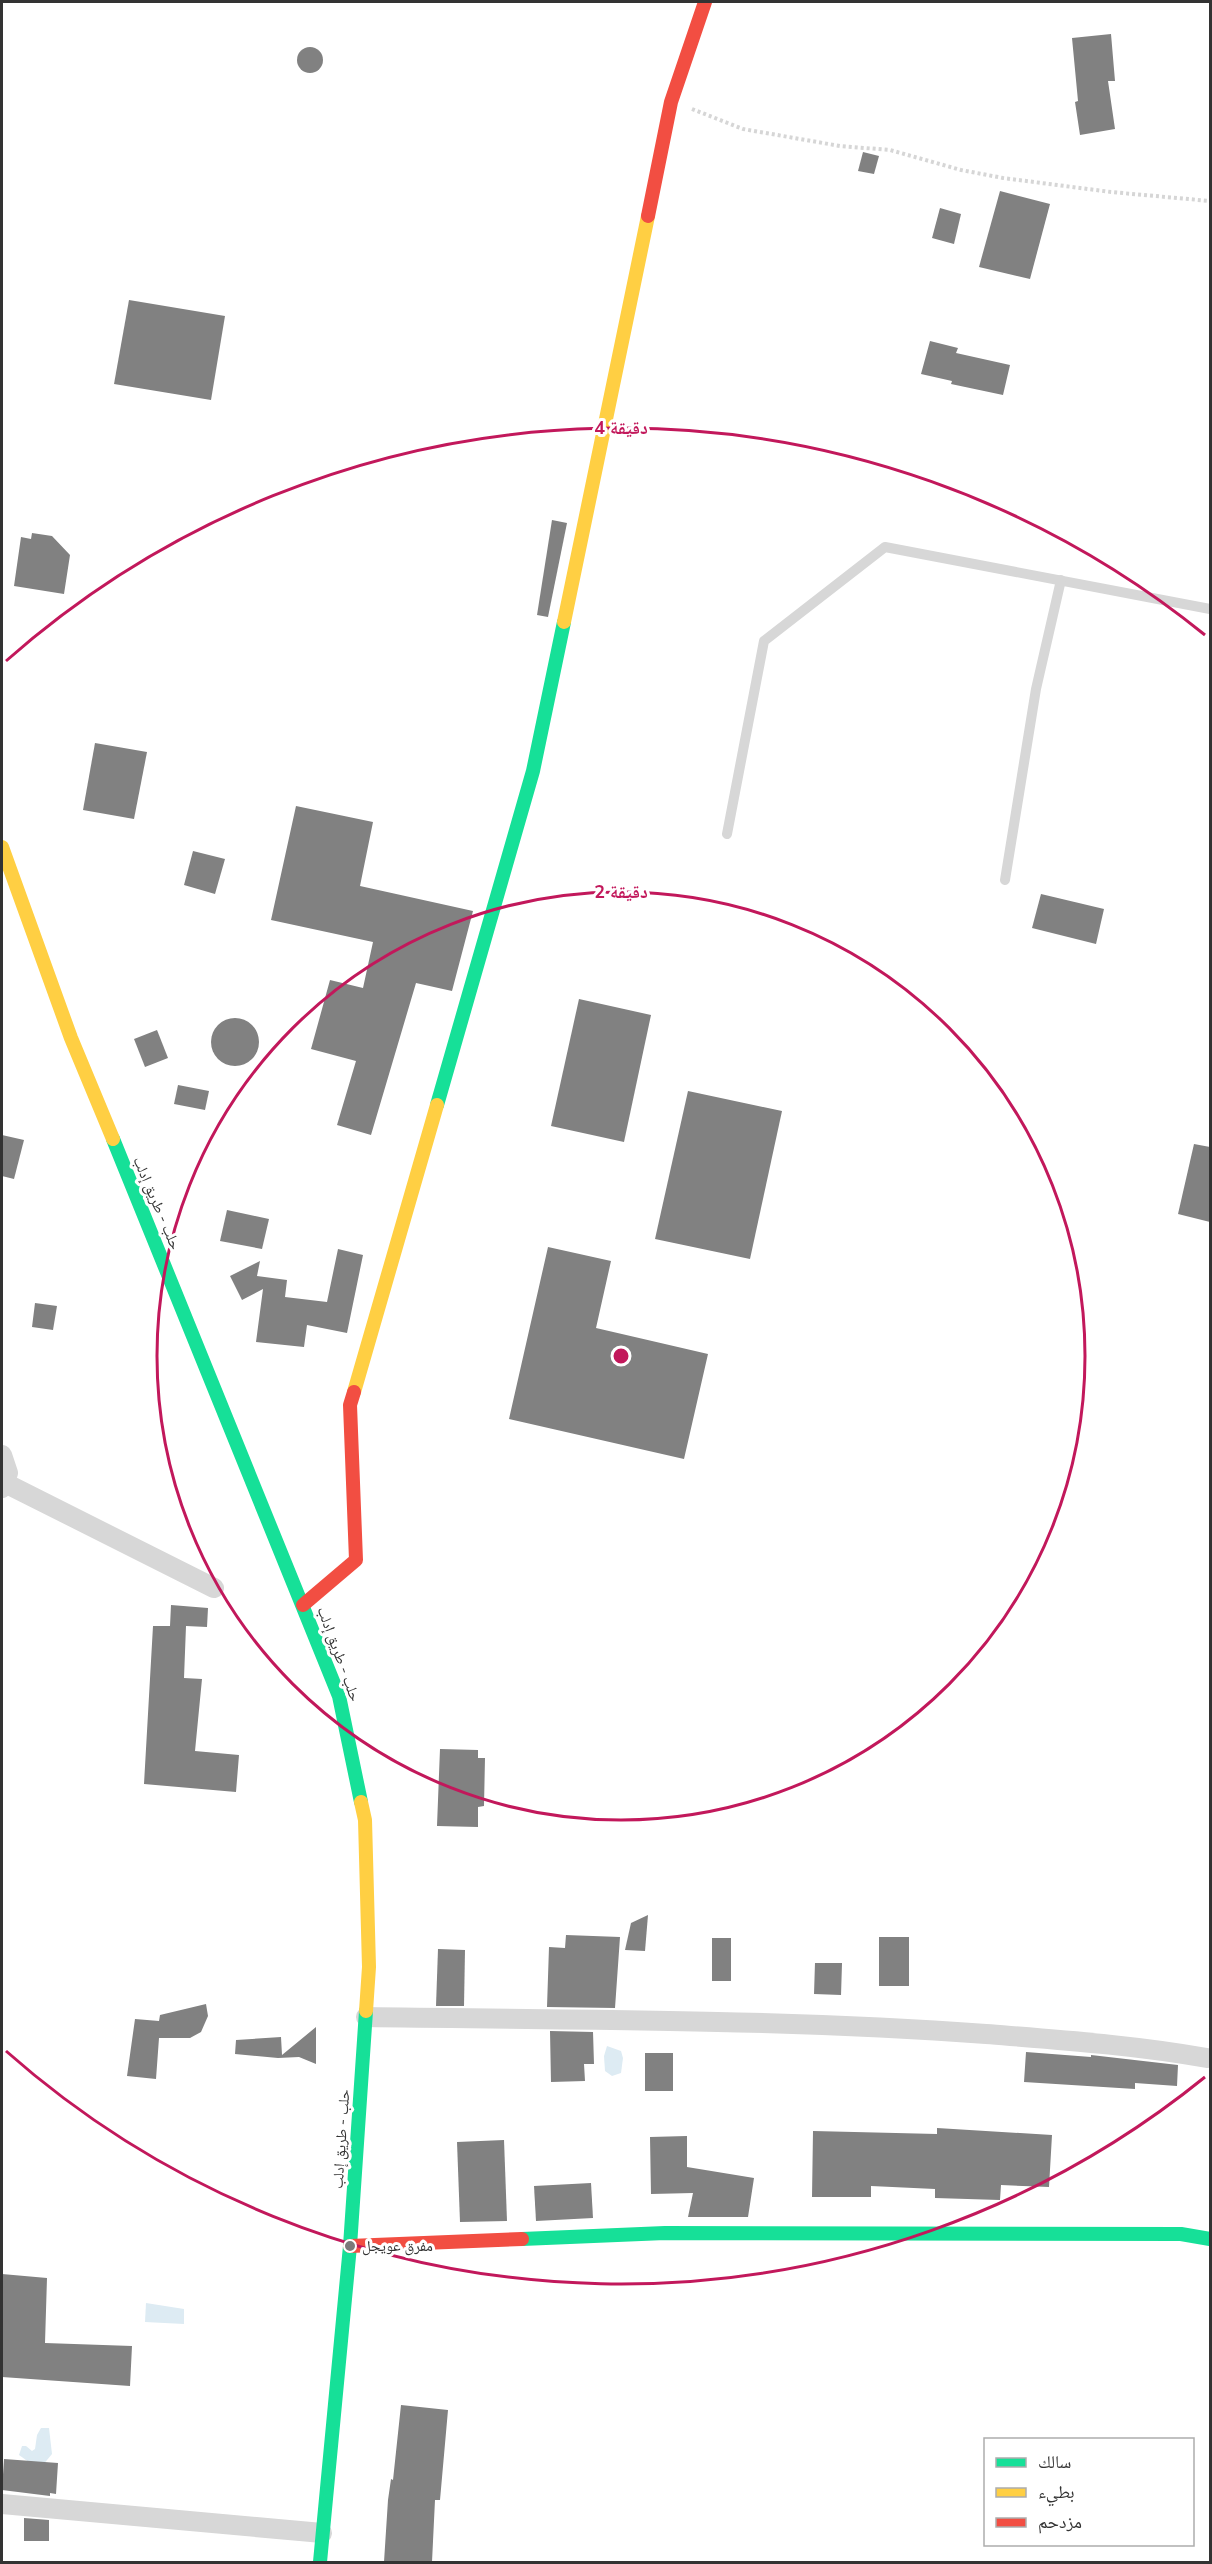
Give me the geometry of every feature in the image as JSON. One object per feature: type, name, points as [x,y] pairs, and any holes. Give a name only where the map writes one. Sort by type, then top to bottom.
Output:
[{"type":"main road","points":[[303,1605],[356,1560],[350,1405],[533,771],[671,102],[705,2]]},
{"type":"main road","name":"حلب - طريق إدلب","points":[[2,847],[71,1038],[339,1696],[364,1820],[369,1967],[350,2246],[320,2562]]},
{"type":"main road","points":[[350,2246],[664,2233],[1011,2232],[1181,2234],[1210,2239]]},
{"type":"street","points":[[2,1455],[8,1473],[3,1486],[214,1588]]},
{"type":"street","points":[[366,2017],[627,2020],[870,2027],[1146,2047],[1207,2058]]},
{"type":"street","points":[[2,2504],[322,2532]]},
{"type":"lane","points":[[727,834],[764,641],[885,547],[1210,609]]},
{"type":"lane","points":[[1005,880],[1036,689],[1061,580]]},
{"type":"path","points":[[671,102],[743,129],[840,146],[890,150],[961,170],[993,176],[1111,192],[1210,201]]},
{"type":"shaded area","points":[[607,2046],[621,2051],[623,2058],[621,2073],[612,2076],[605,2071],[604,2056]]},
{"type":"shaded area","points":[[146,2303],[184,2309],[184,2324],[145,2322]]},
{"type":"shaded area","points":[[41,2428],[49,2428],[52,2454],[42,2466],[33,2465],[19,2455],[22,2446],[32,2451],[35,2449],[37,2435]]},
{"type":"building","points":[[1111,34],[1115,81],[1108,81],[1115,129],[1080,135],[1075,102],[1078,101],[1072,38]]},
{"type":"building","points":[[310,47],[319,51],[323,60],[319,69],[310,73],[301,69],[297,60],[301,51]]},
{"type":"building","points":[[863,152],[879,156],[874,174],[858,171]]},
{"type":"building","points":[[1000,191],[1050,204],[1030,279],[979,267]]},
{"type":"building","points":[[940,208],[961,214],[954,244],[932,238]]},
{"type":"building","points":[[129,300],[225,316],[211,400],[114,384]]},
{"type":"building","points":[[930,341],[958,348],[956,353],[1010,365],[1003,395],[951,384],[952,381],[921,374]]},
{"type":"building","points":[[552,520],[567,523],[548,617],[537,615]]},
{"type":"building","points":[[32,533],[52,536],[70,555],[64,594],[14,586],[21,537],[31,539]]},
{"type":"building","points":[[95,743],[147,752],[134,819],[83,810]]},
{"type":"building","points":[[296,806],[373,822],[360,886],[473,911],[452,991],[416,983],[371,1135],[337,1125],[356,1061],[311,1049],[330,980],[363,988],[373,942],[271,920]]},
{"type":"building","points":[[193,851],[225,859],[215,894],[184,885]]},
{"type":"building","points":[[1041,894],[1104,909],[1096,944],[1032,928]]},
{"type":"building","points":[[579,999],[651,1015],[624,1142],[551,1126]]},
{"type":"building","points":[[230,1018],[240,1018],[252,1025],[259,1037],[259,1047],[252,1059],[240,1066],[230,1066],[215,1055],[211,1047],[211,1037],[222,1022]]},
{"type":"building","points":[[157,1030],[168,1058],[145,1067],[134,1039]]},
{"type":"building","points":[[178,1085],[209,1091],[205,1110],[174,1104]]},
{"type":"building","points":[[688,1091],[782,1111],[750,1259],[655,1239]]},
{"type":"building","points":[[2,1135],[24,1140],[14,1179],[2,1176]]},
{"type":"building","points":[[1194,1144],[1210,1147],[1210,1222],[1178,1214]]},
{"type":"building","points":[[227,1210],[269,1219],[262,1249],[220,1241]]},
{"type":"building","points":[[548,1247],[611,1261],[596,1328],[708,1354],[684,1459],[509,1419]]},
{"type":"building","points":[[338,1249],[363,1255],[347,1333],[307,1325],[304,1347],[256,1342],[263,1289],[242,1300],[230,1276],[260,1261],[257,1276],[287,1280],[285,1297],[327,1302]]},
{"type":"building","points":[[35,1303],[57,1306],[53,1330],[32,1327]]},
{"type":"building","points":[[171,1605],[208,1608],[207,1627],[186,1626],[184,1678],[202,1679],[195,1751],[239,1755],[236,1792],[144,1784],[153,1626],[170,1626]]},
{"type":"building","points":[[440,1749],[478,1750],[478,1758],[485,1758],[484,1806],[478,1807],[478,1827],[437,1826]]},
{"type":"building","points":[[648,1915],[645,1951],[625,1950],[631,1923]]},
{"type":"building","points":[[566,1935],[620,1937],[615,2008],[547,2007],[549,1947],[565,1948]]},
{"type":"building","points":[[879,1937],[909,1937],[909,1986],[879,1986]]},
{"type":"building","points":[[712,1938],[731,1938],[731,1981],[712,1981]]},
{"type":"building","points":[[438,1949],[465,1950],[464,2006],[436,2006]]},
{"type":"building","points":[[815,1963],[842,1963],[841,1995],[814,1994]]},
{"type":"building","points":[[206,2004],[208,2016],[201,2032],[190,2038],[159,2038],[156,2079],[127,2076],[135,2019],[159,2021],[160,2015]]},
{"type":"building","points":[[316,2027],[316,2064],[299,2057],[278,2058],[235,2054],[236,2040],[281,2037],[282,2055]]},
{"type":"building","points":[[550,2031],[593,2032],[594,2064],[584,2064],[585,2081],[551,2082]]},
{"type":"building","points":[[1026,2052],[1091,2057],[1091,2055],[1178,2065],[1177,2086],[1135,2083],[1135,2089],[1024,2082]]},
{"type":"building","points":[[645,2053],[673,2053],[673,2091],[645,2091]]},
{"type":"building","points":[[937,2128],[1052,2135],[1049,2187],[1001,2185],[1000,2200],[935,2198],[935,2189],[871,2186],[871,2197],[812,2197],[813,2131],[937,2134]]},
{"type":"building","points":[[687,2136],[687,2167],[754,2178],[748,2217],[688,2217],[693,2193],[651,2194],[650,2137]]},
{"type":"building","points":[[504,2140],[507,2221],[460,2222],[457,2142]]},
{"type":"building","points":[[591,2183],[593,2218],[536,2221],[534,2186]]},
{"type":"building","points":[[2,2274],[47,2278],[45,2343],[132,2346],[130,2386],[2,2377]]},
{"type":"building","points":[[401,2405],[448,2410],[440,2500],[435,2500],[432,2562],[384,2562],[388,2500],[391,2479],[393,2480]]},
{"type":"building","points":[[4,2459],[58,2463],[56,2494],[50,2493],[50,2496],[2,2490]]},
{"type":"building","points":[[24,2518],[49,2520],[49,2541],[24,2541]]},
{"type":"traffic: fast","points":[[437,1105],[533,771],[564,622]]},
{"type":"traffic: fast","points":[[113,1139],[339,1696],[361,1802]]},
{"type":"traffic: fast","points":[[320,2562],[350,2246],[366,2011]]},
{"type":"traffic: fast","points":[[522,2239],[665,2233],[1181,2234],[1210,2239]]},
{"type":"traffic: slow","points":[[564,622],[648,216]]},
{"type":"traffic: slow","points":[[2,847],[71,1038],[113,1139]]},
{"type":"traffic: slow","points":[[354,1392],[437,1105]]},
{"type":"traffic: slow","points":[[361,1802],[365,1820],[369,1967],[366,2011]]},
{"type":"traffic: jam","points":[[648,216],[671,102],[705,2]]},
{"type":"traffic: jam","points":[[303,1605],[356,1560],[350,1405],[354,1392]]},
{"type":"traffic: jam","points":[[350,2246],[522,2239]]},
{"type":"place","name":"مفرق عويجل","points":[[350,2246]]}]
